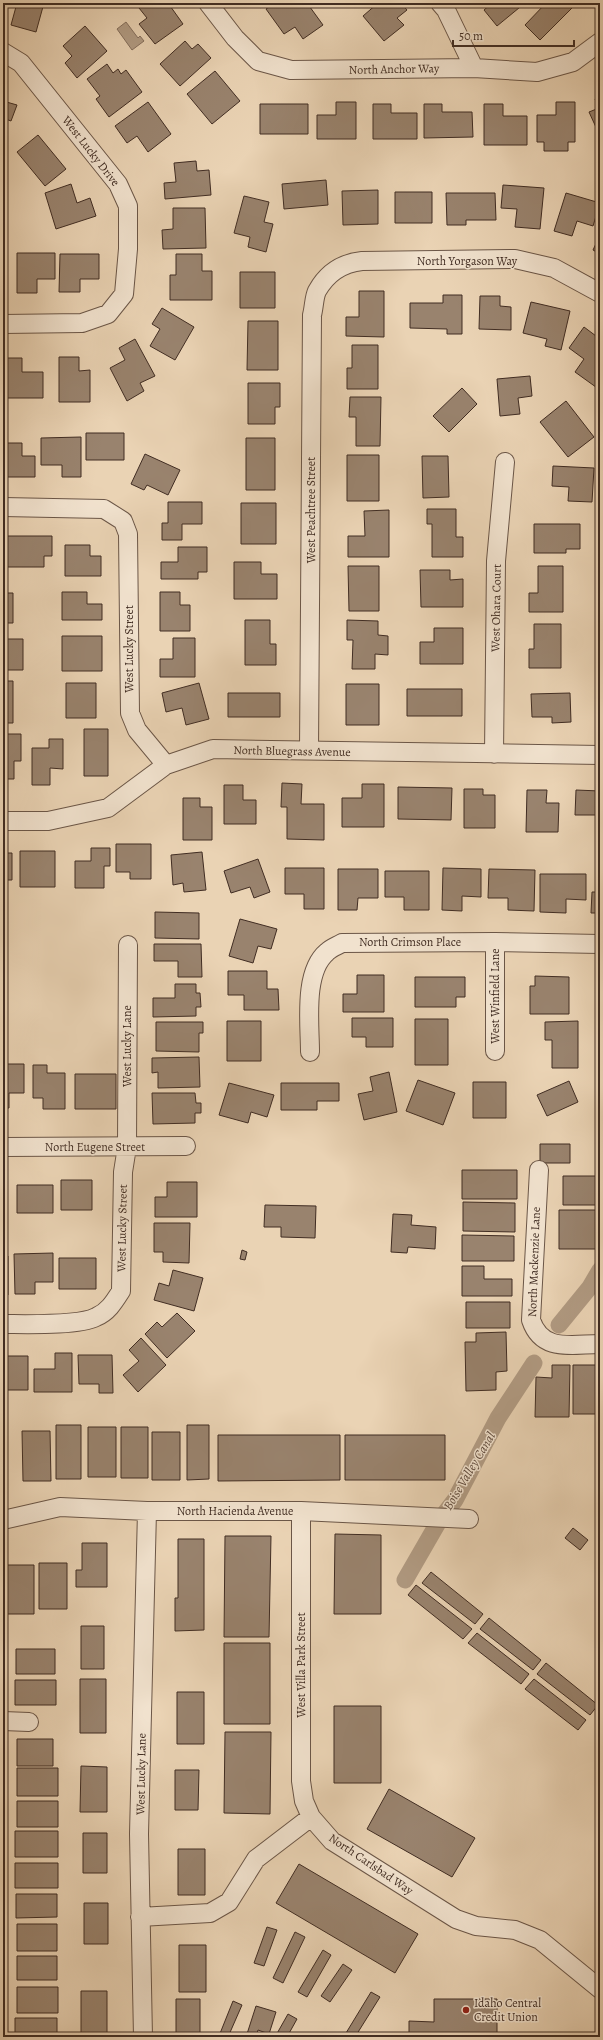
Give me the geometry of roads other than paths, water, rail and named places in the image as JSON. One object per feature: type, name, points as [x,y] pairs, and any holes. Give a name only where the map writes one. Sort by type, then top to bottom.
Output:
[{"type":"street","name":"North Anchor Way","points":[[208,3],[235,38],[258,61],[291,70],[474,68],[537,72],[573,62],[600,42]]},
{"type":"street","points":[[440,3],[446,10],[474,68]]},
{"type":"street","name":"West Lucky Drive","points":[[3,52],[21,63],[118,184],[128,206],[128,249],[124,294],[108,314],[82,323],[3,324]]},
{"type":"street","name":"North Yorgason Way","points":[[330,274],[348,263],[362,261],[515,259],[554,268],[600,293]]},
{"type":"street","name":"West Peachtree Street","points":[[309,751],[312,315],[317,291],[330,274]]},
{"type":"street","name":"West Ohara Court","points":[[494,754],[496,560],[506,462]]},
{"type":"street","name":"West Lucky Street","points":[[3,507],[104,509],[123,521],[128,534],[130,713],[136,730],[166,765]]},
{"type":"street","name":"North Bluegrass Avenue","points":[[3,820],[48,821],[108,808],[166,765],[213,750],[600,755]]},
{"type":"street","name":"North Crimson Place","points":[[310,1052],[310,987],[314,968],[326,952],[342,942],[600,944]]},
{"type":"street","name":"West Winfield Lane","points":[[495,942],[495,1051]]},
{"type":"street","name":"West Lucky Lane","points":[[127,1147],[128,945]]},
{"type":"street","name":"North Eugene Street","points":[[3,1147],[186,1146]]},
{"type":"street","name":"West Lucky Street","points":[[3,1324],[76,1322],[96,1318],[111,1307],[121,1291],[123,1172],[127,1147]]},
{"type":"street","name":"North Mackenzie Lane","points":[[539,1170],[532,1268],[532,1325],[540,1338],[549,1343],[600,1344]]},
{"type":"street","name":"North Hacienda Avenue","points":[[3,1520],[60,1507],[147,1511],[301,1511],[468,1519]]},
{"type":"street","name":"West Lucky Lane","points":[[142,2037],[139,1834],[147,1511]]},
{"type":"street","name":"West Villa Park Street","points":[[301,1511],[301,1781],[304,1801],[311,1817]]},
{"type":"street","points":[[3,1721],[29,1722]]},
{"type":"street","points":[[140,1917],[210,1912],[229,1902],[256,1859],[311,1817]]},
{"type":"street","name":"North Carlsbad Way","points":[[311,1817],[332,1841],[456,1919],[476,1926],[515,1930],[540,1940],[600,1988]]},
{"type":"waterway","name":"Boise Valley Canal","points":[[559,1325],[590,1287],[600,1270]]},
{"type":"waterway","name":"Boise Valley Canal","points":[[405,1580],[439,1521],[455,1500],[498,1418],[534,1363]]},
{"type":"place","name":"Idaho Central Credit Union","points":[[466,2010]]}]
